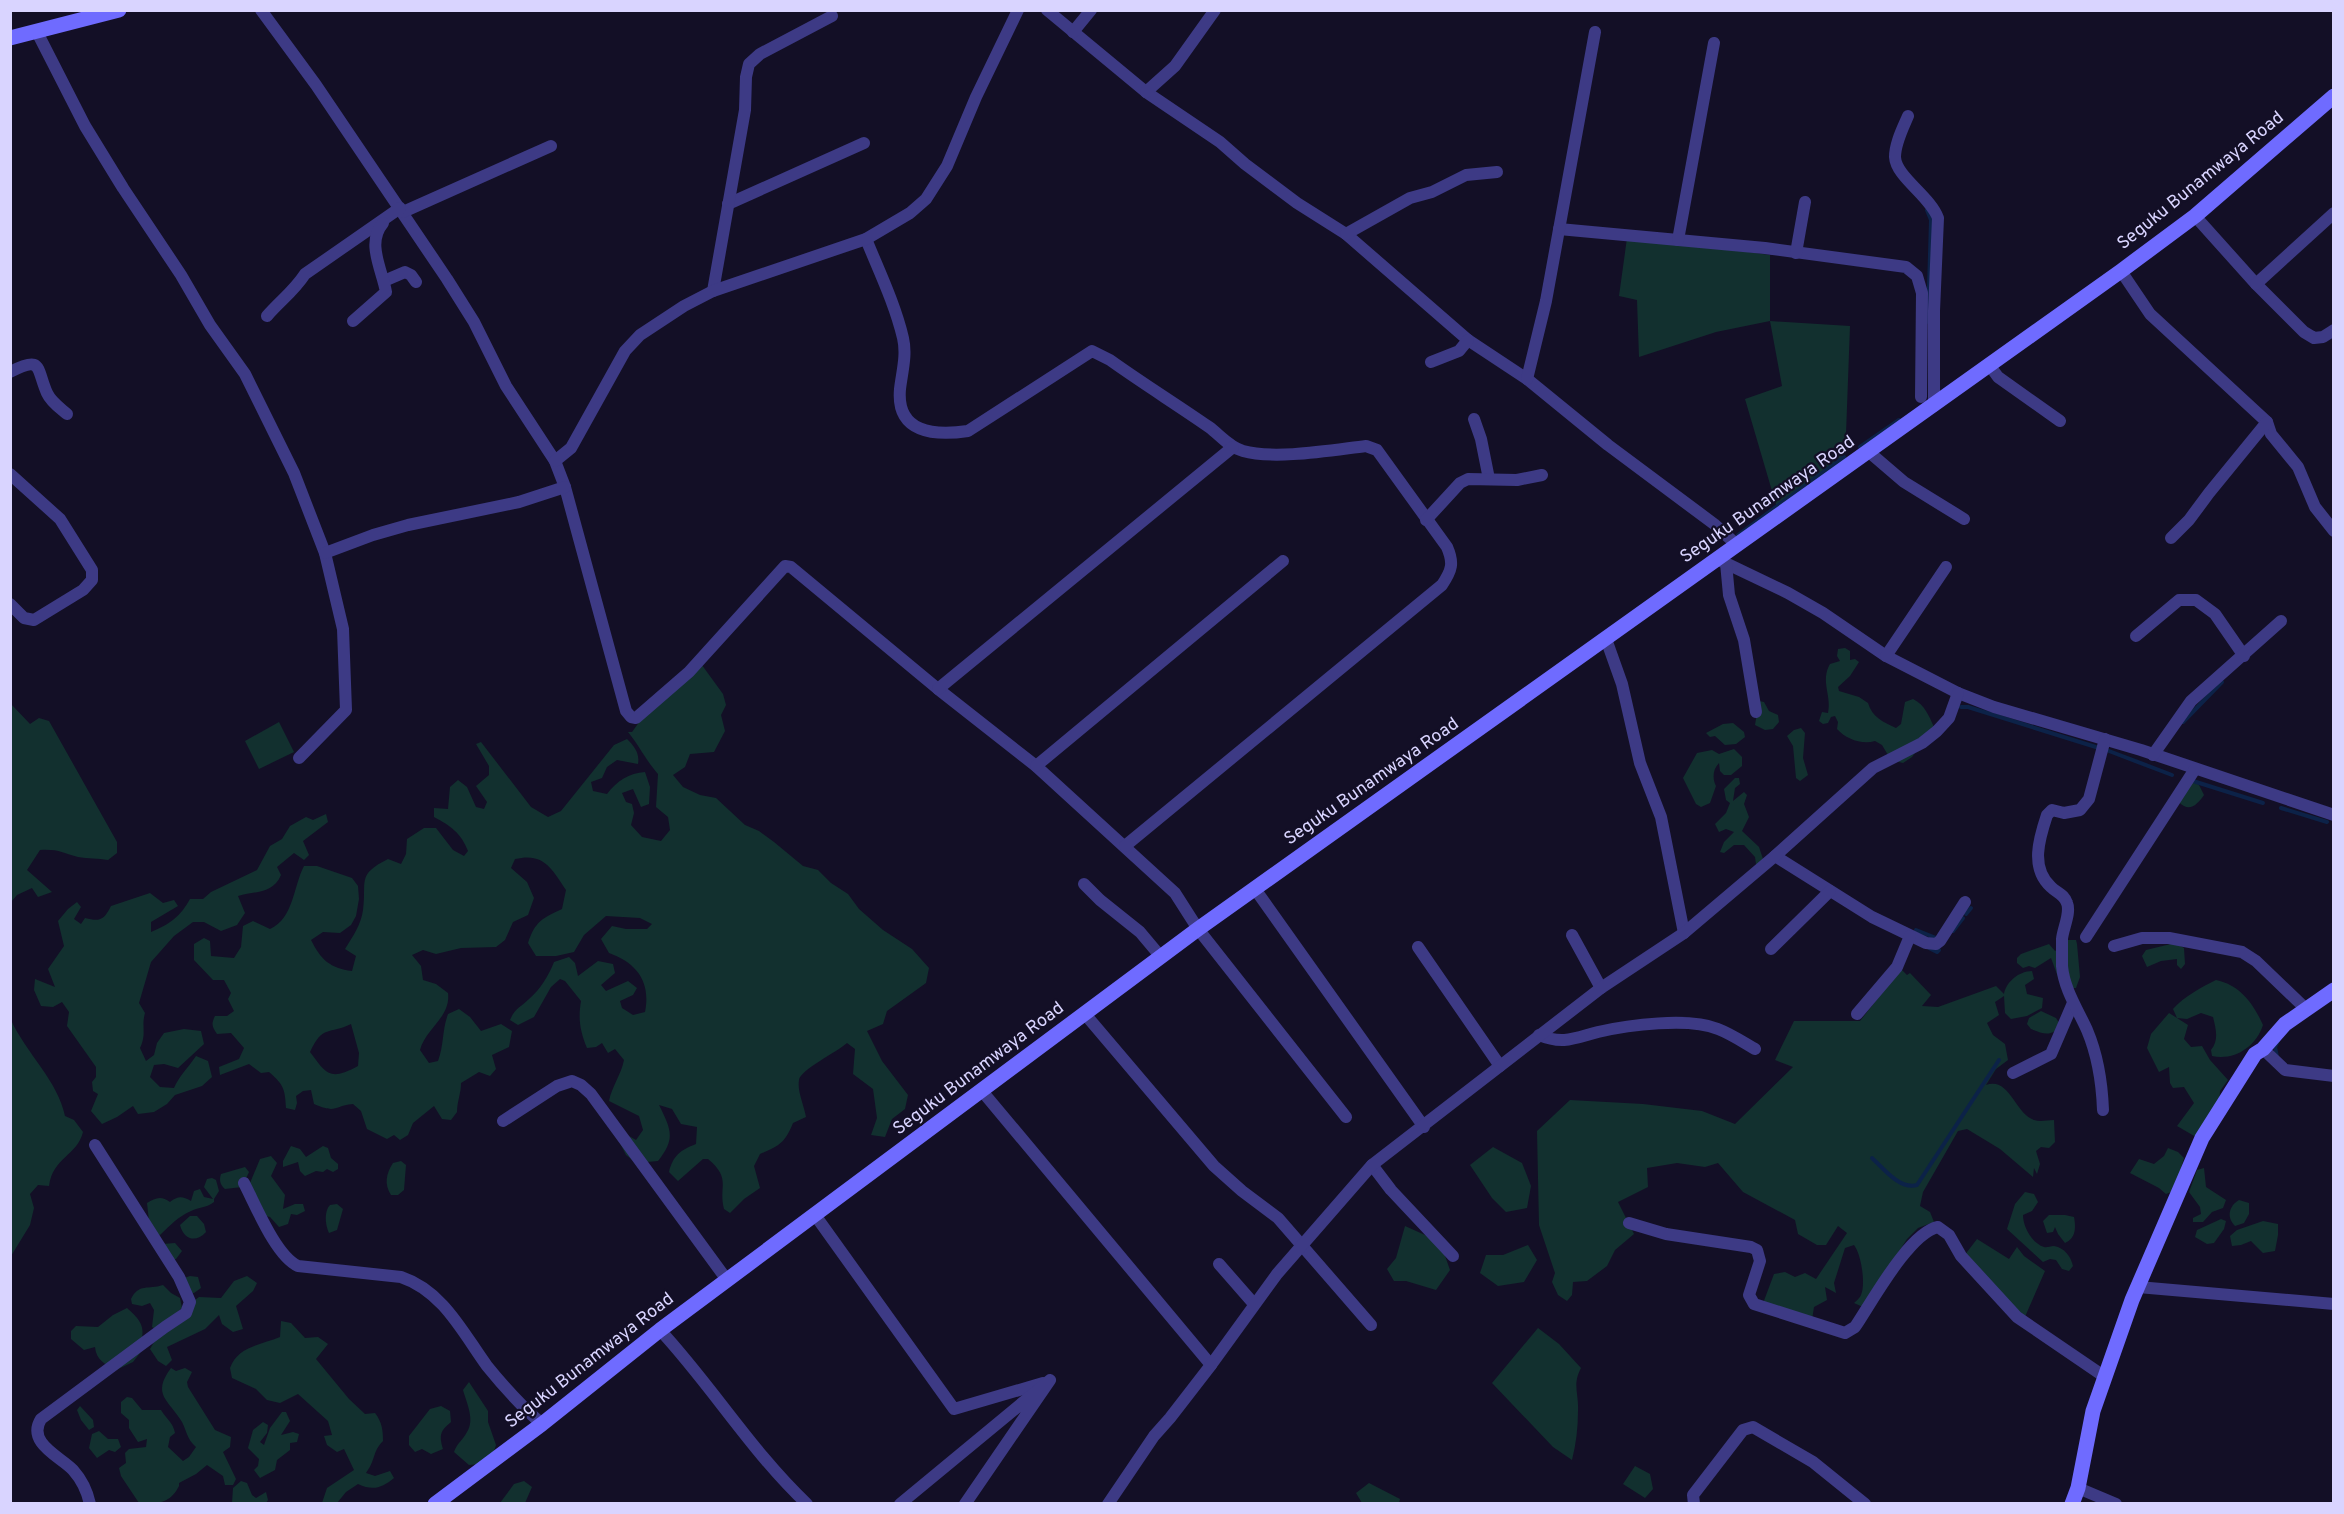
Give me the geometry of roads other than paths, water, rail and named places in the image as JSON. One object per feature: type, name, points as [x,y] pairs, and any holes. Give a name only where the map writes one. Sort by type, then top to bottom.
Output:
[{"type":"main road","points":[[10,38],[37,32],[80,16],[119,10]]},
{"type":"main road","name":"Seguku Bunamwaya Road","points":[[435,1503],[542,1424],[660,1330],[1198,929],[1606,639],[1722,561],[1737,545],[1869,452],[1927,402],[1990,366],[2121,271],[2195,216],[2334,96]]},
{"type":"main road","points":[[2072,1503],[2078,1488],[2093,1412],[2105,1377],[2170,1206],[2202,1138],[2254,1054],[2263,1049],[2285,1024],[2305,1008],[2334,990]]},
{"type":"street","points":[[261,10],[316,85],[398,212],[474,322],[506,386],[555,461],[565,486],[626,711],[631,717],[636,718],[689,672],[788,566],[1036,766],[1175,893],[1198,929],[1346,1117]]},
{"type":"street","points":[[555,461],[571,448],[580,434],[625,351],[649,329],[712,291],[866,239],[910,213],[926,199],[937,183],[1018,10]]},
{"type":"street","points":[[1047,10],[1146,92],[1220,142],[1297,203],[1346,234],[1468,340],[1527,379],[1569,415],[1714,524],[1737,545]]},
{"type":"street","points":[[1073,32],[1091,10]]},
{"type":"street","points":[[1146,92],[1175,66],[1215,10]]},
{"type":"street","points":[[712,291],[745,110],[746,77],[749,64],[760,54],[832,16]]},
{"type":"street","points":[[37,32],[85,126],[181,275],[210,326],[253,387],[305,497],[325,553],[344,629],[346,710],[299,758]]},
{"type":"street","points":[[1527,379],[1546,301],[1583,87],[1595,32]]},
{"type":"street","points":[[1678,240],[1714,43]]},
{"type":"street","points":[[1908,116],[1895,158],[1902,173],[1934,207],[1938,218],[1927,402]]},
{"type":"street","points":[[728,204],[864,143]]},
{"type":"street","points":[[267,316],[278,303],[295,290],[305,274],[398,212],[551,146]]},
{"type":"street","points":[[1346,234],[1410,198],[1432,192],[1466,175],[1497,172]]},
{"type":"street","points":[[1796,253],[1805,202]]},
{"type":"street","points":[[353,321],[386,292],[375,244],[377,230],[398,212]]},
{"type":"street","points":[[2256,284],[2334,213]]},
{"type":"street","points":[[2195,216],[2256,284],[2304,332],[2314,338],[2323,337],[2334,330]]},
{"type":"street","points":[[1559,229],[1678,240],[1906,267],[1917,276],[1922,293],[1927,402]]},
{"type":"street","points":[[866,239],[904,341],[900,409],[909,423],[925,431],[947,434],[968,431],[1092,351],[1110,360],[1233,447],[1259,454],[1298,453],[1366,446],[1377,450],[1447,547],[1452,558],[1450,574],[1442,585],[1125,846]]},
{"type":"street","points":[[2121,271],[2150,314],[2267,422],[2271,434],[2298,467],[2315,507],[2334,531]]},
{"type":"street","points":[[384,281],[405,272],[411,275],[416,282]]},
{"type":"street","points":[[1431,362],[1459,351],[1468,340]]},
{"type":"street","points":[[10,372],[28,364],[34,365],[39,370],[49,397],[67,414]]},
{"type":"street","points":[[1990,366],[1998,377],[2060,421]]},
{"type":"street","points":[[1474,419],[1481,439],[1489,479]]},
{"type":"street","points":[[2171,538],[2189,520],[2267,422]]},
{"type":"street","points":[[938,689],[1233,447]]},
{"type":"street","points":[[1869,452],[1904,482],[1964,519]]},
{"type":"street","points":[[10,474],[60,519],[93,575],[83,590],[34,620],[24,618],[10,604]]},
{"type":"street","points":[[1426,520],[1460,483],[1468,479],[1517,480],[1542,475]]},
{"type":"street","points":[[325,553],[408,525],[519,502],[565,486]]},
{"type":"street","points":[[1036,766],[1283,561]]},
{"type":"street","points":[[1722,561],[1788,593],[1823,613],[1886,656],[1958,693],[1994,707],[2153,754],[2334,815]]},
{"type":"street","points":[[1722,561],[1729,595],[1744,640],[1756,712]]},
{"type":"street","points":[[1886,656],[1946,567]]},
{"type":"street","points":[[2136,636],[2179,600],[2196,600],[2215,614],[2244,656]]},
{"type":"street","points":[[2153,754],[2191,701],[2282,621]]},
{"type":"street","points":[[1606,639],[1623,684],[1640,763],[1661,817],[1684,933]]},
{"type":"street","points":[[1108,1503],[1154,1436],[1211,1365],[1254,1304],[1372,1165],[1601,988],[1684,933],[1775,856],[1873,768],[1922,743],[1937,731],[1949,718],[1958,693]]},
{"type":"street","points":[[2103,1110],[2102,1085],[2097,1059],[2088,1031],[2073,1003],[2062,969],[2062,937],[2068,905],[2062,895],[2050,887],[2040,871],[2037,860],[2047,815],[2052,810],[2064,813],[2080,810],[2089,799],[2105,739]]},
{"type":"street","points":[[2086,937],[2195,769]]},
{"type":"street","points":[[1775,856],[1872,917],[1926,943],[1936,944],[1965,902]]},
{"type":"street","points":[[1084,884],[1140,932],[1161,957]]},
{"type":"street","points":[[1255,889],[1424,1127]]},
{"type":"street","points":[[1771,949],[1830,891]]},
{"type":"street","points":[[1572,934],[1601,988]]},
{"type":"street","points":[[1857,1014],[1897,967],[1910,936]]},
{"type":"street","points":[[2114,946],[2142,938],[2169,938],[2242,952],[2256,961],[2305,1008]]},
{"type":"street","points":[[1418,947],[1500,1066]]},
{"type":"street","points":[[2013,1073],[2051,1054],[2073,1003]]},
{"type":"street","points":[[1085,1014],[1214,1166],[1278,1218],[1371,1325]]},
{"type":"street","points":[[1539,1035],[1552,1041],[1570,1040],[1641,1024],[1704,1025],[1718,1028],[1755,1049]]},
{"type":"street","points":[[2263,1049],[2285,1070],[2334,1076]]},
{"type":"street","points":[[503,1121],[557,1086],[572,1081],[581,1085],[591,1094],[647,1168],[727,1280]]},
{"type":"street","points":[[982,1091],[1211,1365]]},
{"type":"street","points":[[90,1503],[87,1489],[71,1468],[51,1454],[38,1434],[37,1425],[41,1419],[186,1313],[190,1302],[179,1277],[95,1145]]},
{"type":"street","points":[[1372,1165],[1391,1190],[1453,1256]]},
{"type":"street","points":[[244,1184],[282,1253],[292,1263],[298,1266],[401,1277],[416,1282],[430,1292],[450,1313],[508,1392],[542,1424]]},
{"type":"street","points":[[815,1215],[954,1409],[1050,1380]]},
{"type":"street","points":[[1629,1223],[1666,1234],[1751,1247],[1757,1250],[1761,1261],[1749,1295],[1754,1304],[1845,1333],[1855,1327],[1905,1252],[1918,1237],[1930,1228],[1938,1227],[1949,1235],[1961,1256],[2017,1317],[2105,1377]]},
{"type":"street","points":[[1219,1264],[1254,1304]]},
{"type":"street","points":[[2138,1287],[2334,1304]]},
{"type":"street","points":[[660,1330],[705,1381],[760,1456],[807,1503]]},
{"type":"street","points":[[900,1503],[1050,1380]]},
{"type":"street","points":[[965,1503],[1050,1380]]},
{"type":"street","points":[[1694,1503],[1694,1495],[1743,1430],[1753,1427],[1813,1462],[1865,1503]]},
{"type":"street","points":[[2078,1488],[2116,1503]]},
{"type":"waterway","points":[[1927,210],[1931,220],[1928,322]]},
{"type":"waterway","points":[[1860,447],[1899,420]]},
{"type":"waterway","points":[[1738,535],[1844,457]]},
{"type":"waterway","points":[[2183,722],[2222,682]]},
{"type":"waterway","points":[[1961,707],[1968,707],[2099,748]]},
{"type":"waterway","points":[[2109,751],[2172,775]]},
{"type":"waterway","points":[[2193,781],[2263,803]]},
{"type":"waterway","points":[[2281,808],[2327,822]]},
{"type":"waterway","points":[[1966,914],[1971,908]]},
{"type":"waterway","points":[[1953,931],[1963,918]]},
{"type":"waterway","points":[[1916,930],[1936,938]]},
{"type":"waterway","points":[[1929,948],[1937,952],[1939,950]]},
{"type":"waterway","points":[[2277,1057],[2275,1047],[2278,1041]]},
{"type":"waterway","points":[[1872,1158],[1898,1182],[1911,1186],[1917,1185],[1999,1060]]}]
